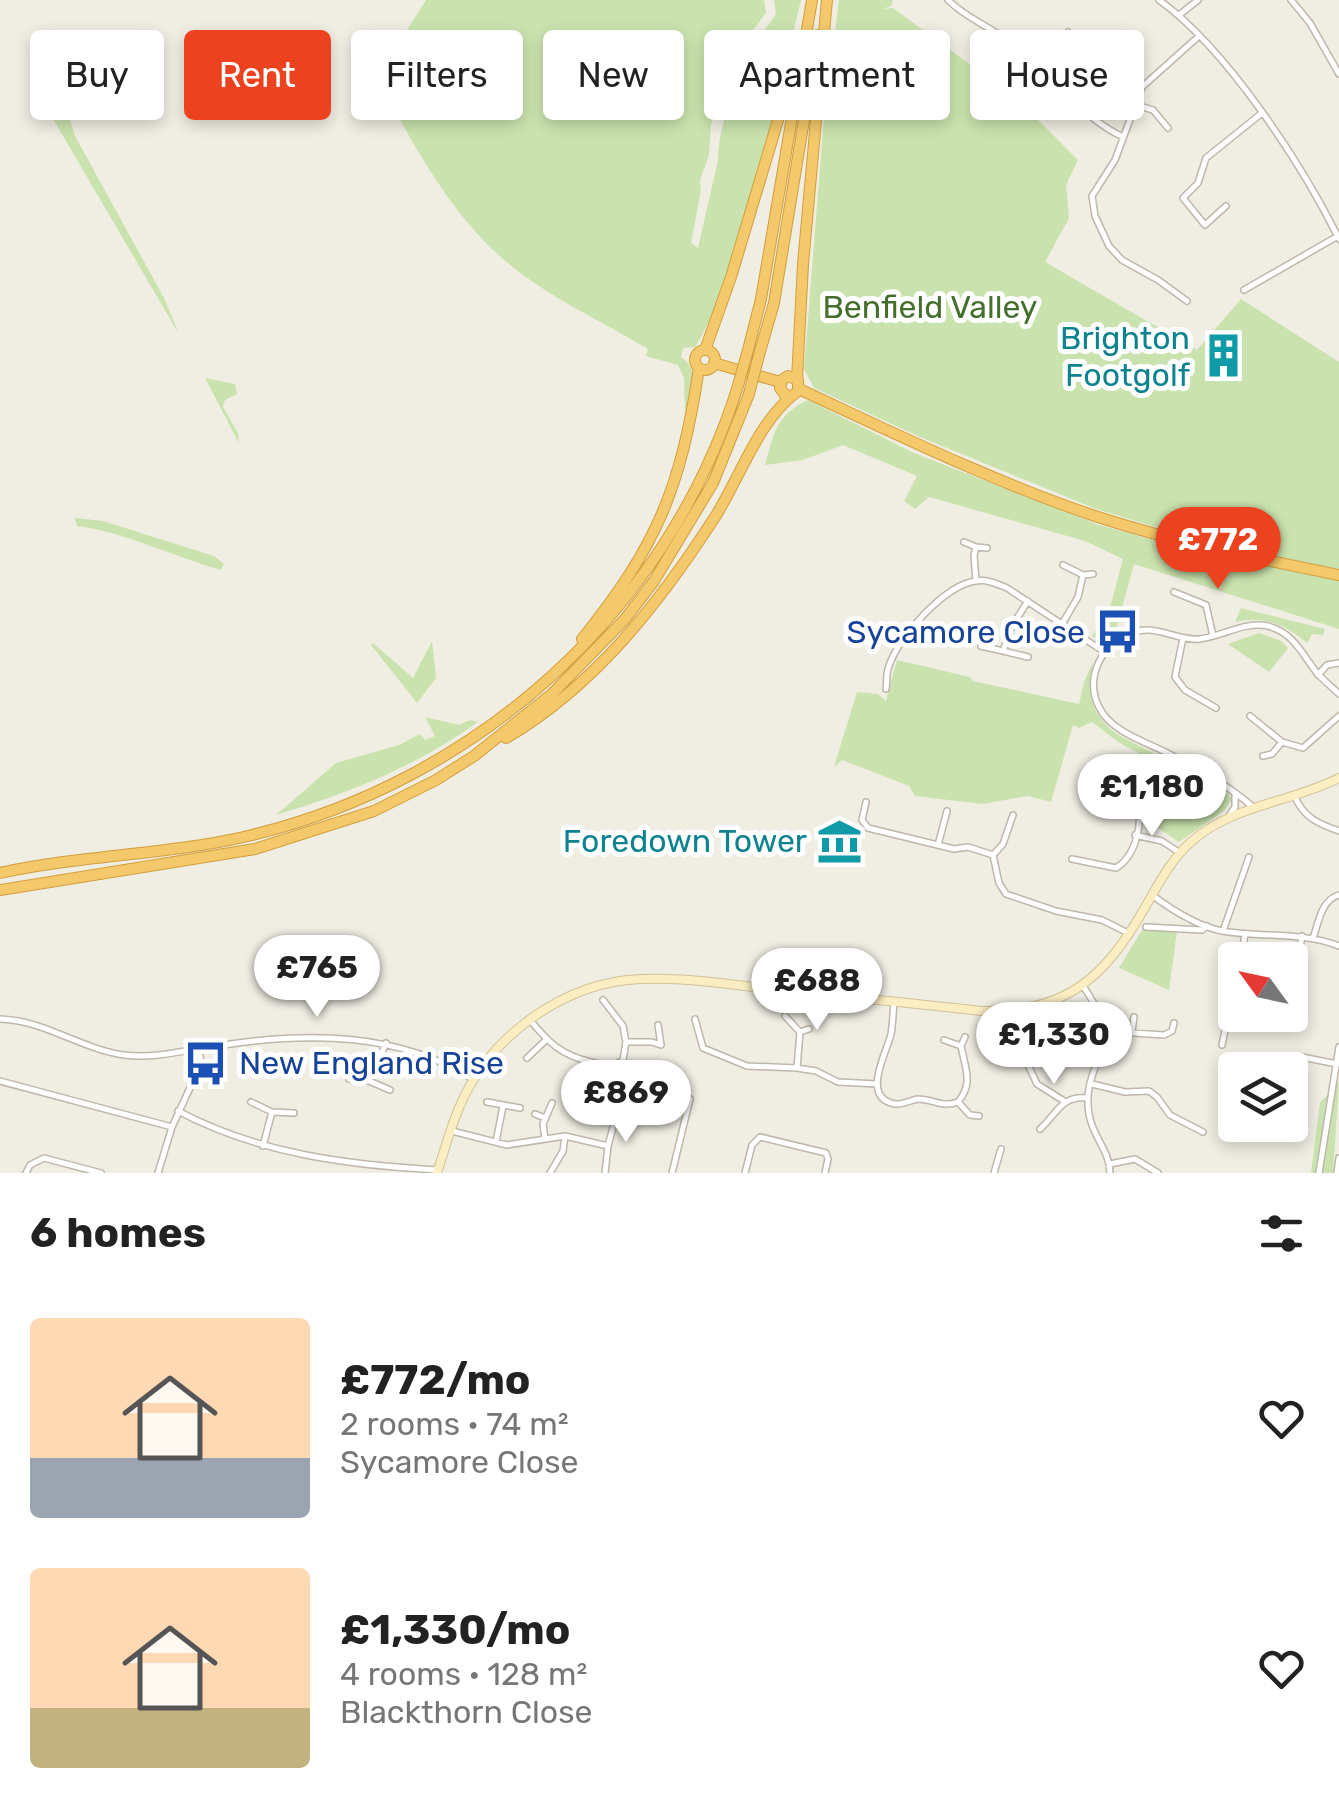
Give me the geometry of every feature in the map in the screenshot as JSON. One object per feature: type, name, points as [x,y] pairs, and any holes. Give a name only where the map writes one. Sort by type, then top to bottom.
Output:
[{"type":"highway","points":[[754,353],[812,0]]},
{"type":"highway","points":[[474,756],[552,694],[625,619],[654,581],[713,483],[774,303],[826,0]]},
{"type":"highway","points":[[0,890],[255,849],[374,811],[520,730],[572,691],[649,612],[716,516],[773,414],[796,388],[826,0]]},
{"type":"highway","points":[[532,696],[610,606],[649,545],[669,501],[685,454],[699,368],[696,358],[704,350],[731,277],[809,17]]},
{"type":"highway","points":[[704,350],[713,354],[714,364]]},
{"type":"highway","points":[[714,364],[780,382]]},
{"type":"highway","points":[[699,368],[708,370],[714,364]]},
{"type":"highway","points":[[780,382],[788,376],[796,388],[916,444],[1099,517],[1221,552],[1339,575]]},
{"type":"highway","points":[[780,382],[782,392],[796,388]]},
{"type":"highway","points":[[0,874],[250,836],[344,806],[460,748],[532,696],[608,621],[651,566],[708,466],[743,392]]},
{"type":"street","points":[[948,0],[961,14],[992,30]]},
{"type":"street","points":[[1158,0],[1200,36],[1262,113],[1336,225],[1338,237],[1244,290]]},
{"type":"street","points":[[1180,15],[1198,0]]},
{"type":"street","points":[[1291,0],[1310,23],[1339,74]]},
{"type":"street","points":[[1144,85],[1200,36]]},
{"type":"street","points":[[1144,107],[1153,110],[1168,128]]},
{"type":"street","points":[[1226,206],[1205,225],[1183,198],[1198,183],[1206,158],[1262,113]]},
{"type":"street","points":[[1092,120],[1123,137]]},
{"type":"street","points":[[1130,120],[1114,160],[1092,196],[1101,234],[1122,260],[1186,301]]},
{"type":"street","points":[[964,542],[988,548]]},
{"type":"street","points":[[976,547],[976,580]]},
{"type":"street","points":[[1063,565],[1093,574]]},
{"type":"street","points":[[1062,624],[1078,597],[1083,574]]},
{"type":"street","points":[[886,689],[888,667],[917,624],[950,589],[976,580],[994,582],[1104,651]]},
{"type":"street","points":[[1174,592],[1206,605],[1213,636]]},
{"type":"street","points":[[1002,651],[1028,602]]},
{"type":"street","points":[[1255,809],[1235,792],[1106,718],[1098,707],[1094,682],[1104,651],[1120,638],[1147,630],[1197,640],[1254,625],[1268,626],[1296,642],[1318,674],[1339,694]]},
{"type":"street","points":[[1183,638],[1174,677],[1185,690],[1216,708]]},
{"type":"street","points":[[981,646],[1028,657]]},
{"type":"street","points":[[1318,674],[1339,662]]},
{"type":"street","points":[[1250,716],[1282,742],[1303,748],[1339,716]]},
{"type":"street","points":[[1263,756],[1272,754],[1282,742]]},
{"type":"street","points":[[178,1112],[230,1137],[264,1146],[358,1164],[438,1172],[474,1080],[497,1050],[530,1020],[594,986],[642,979],[711,982],[981,1011],[1014,1010],[1050,1002],[1083,986],[1110,962],[1180,853],[1195,839],[1223,821],[1339,778]]},
{"type":"street","points":[[1072,859],[1116,868],[1128,859],[1135,836],[1140,814],[1134,798],[1090,784]]},
{"type":"street","points":[[1223,821],[1236,807],[1235,792]]},
{"type":"street","points":[[1295,797],[1314,822],[1339,831]]},
{"type":"street","points":[[866,802],[862,820],[868,828],[954,849],[968,847],[993,856]]},
{"type":"street","points":[[938,845],[947,811]]},
{"type":"street","points":[[993,856],[1003,844],[1013,815]]},
{"type":"street","points":[[1135,836],[1162,841],[1180,853]]},
{"type":"street","points":[[993,856],[999,883],[1006,894],[1102,920],[1130,934]]},
{"type":"street","points":[[1223,931],[1249,857]]},
{"type":"street","points":[[1313,938],[1328,900],[1339,895]]},
{"type":"street","points":[[1152,896],[1223,931],[1302,936],[1339,946]]},
{"type":"street","points":[[1178,911],[1180,929]]},
{"type":"street","points":[[1146,927],[1202,930],[1207,926]]},
{"type":"street","points":[[1243,942],[1245,932]]},
{"type":"street","points":[[1301,942],[1302,936]]},
{"type":"street","points":[[1083,986],[1100,1014],[1104,1031],[1088,1098],[1091,1126],[1110,1164],[1110,1173]]},
{"type":"street","points":[[604,1000],[623,1026],[626,1042],[623,1060],[616,1065]]},
{"type":"street","points":[[894,1001],[891,1034],[877,1084],[879,1093],[892,1104],[919,1099],[944,1106],[958,1102],[969,1080],[961,1046],[965,1037]]},
{"type":"street","points":[[785,1016],[800,1032],[796,1068]]},
{"type":"street","points":[[1132,1031],[1134,1018]]},
{"type":"street","points":[[0,1019],[33,1024],[92,1048],[123,1054],[158,1056],[251,1041],[337,1037],[386,1043],[446,1064],[474,1080]]},
{"type":"street","points":[[695,1019],[700,1042],[710,1052],[747,1066],[796,1068],[816,1071],[838,1082],[877,1084]]},
{"type":"street","points":[[530,1020],[546,1040],[571,1058],[616,1065],[625,1075],[644,1081]]},
{"type":"street","points":[[1104,1031],[1162,1035],[1172,1031],[1174,1024]]},
{"type":"street","points":[[626,1042],[661,1045],[658,1025]]},
{"type":"street","points":[[800,1032],[809,1029]]},
{"type":"street","points":[[1222,1045],[1225,1032]]},
{"type":"street","points":[[527,1058],[546,1040]]},
{"type":"street","points":[[944,1040],[961,1046]]},
{"type":"street","points":[[369,1081],[386,1043]]},
{"type":"street","points":[[1319,1173],[1339,1047]]},
{"type":"street","points":[[158,1173],[172,1127],[201,1064],[199,1048]]},
{"type":"street","points":[[1023,1054],[1037,1084],[1064,1101]]},
{"type":"street","points":[[1308,1060],[1337,1069]]},
{"type":"street","points":[[349,1078],[390,1090]]},
{"type":"street","points":[[0,1080],[172,1127]]},
{"type":"street","points":[[1092,1084],[1118,1091],[1148,1091],[1157,1096],[1170,1115],[1203,1132]]},
{"type":"street","points":[[1040,1130],[1064,1101],[1088,1098]]},
{"type":"street","points":[[672,1173],[690,1099]]},
{"type":"street","points":[[251,1102],[272,1112],[294,1113]]},
{"type":"street","points":[[488,1102],[520,1108]]},
{"type":"street","points":[[544,1139],[542,1130],[552,1102]]},
{"type":"street","points":[[958,1102],[970,1115],[979,1116]]},
{"type":"street","points":[[496,1142],[503,1106]]},
{"type":"street","points":[[264,1146],[272,1112]]},
{"type":"street","points":[[605,1173],[617,1112]]},
{"type":"street","points":[[535,1114],[545,1118]]},
{"type":"street","points":[[452,1130],[518,1145],[565,1136],[608,1146]]},
{"type":"street","points":[[550,1173],[563,1151],[565,1136]]},
{"type":"street","points":[[745,1173],[752,1145],[760,1137],[826,1153],[825,1173]]},
{"type":"street","points":[[994,1173],[1001,1149]]},
{"type":"street","points":[[26,1173],[30,1165],[44,1158],[101,1173]]},
{"type":"street","points":[[1337,1173],[1339,1158]]},
{"type":"street","points":[[1110,1164],[1136,1159],[1158,1173]]},
{"type":"green space","points":[[426,0],[764,0],[766,13],[753,30],[704,30],[704,120],[713,120],[691,243],[698,248],[724,120],[773,120],[749,209],[716,304],[695,347],[683,348],[681,357],[693,375],[691,413],[685,413],[684,378],[678,365],[646,356],[648,349],[554,295],[485,242],[455,207],[400,120],[523,120],[523,30],[407,30]]},
{"type":"green space","points":[[774,0],[801,0],[794,30],[764,30],[776,14]]},
{"type":"green space","name":"Benfield Valley","points":[[839,0],[893,0],[884,9],[893,8],[923,30],[835,30]]},
{"type":"green space","name":"Benfield Valley","points":[[950,50],[970,65],[970,120],[1038,120],[1078,160],[1066,185],[1069,218],[1045,262],[1197,350],[1241,299],[1339,362],[1339,569],[1218,546],[1096,509],[920,437],[814,388],[804,369],[824,120],[950,120]]},
{"type":"green space","points":[[54,120],[70,120],[179,334]]},
{"type":"green space","points":[[205,378],[235,384],[237,394],[225,400],[223,407],[238,433],[239,443]]},
{"type":"green space","points":[[808,400],[914,453],[1099,525],[1212,556],[1339,578],[1339,629],[1134,564],[1115,633],[1100,641],[1092,636],[1110,608],[1123,559],[1085,541],[929,497],[915,509],[904,501],[917,476],[843,445],[803,460],[765,465],[783,419]]},
{"type":"green space","points":[[75,518],[103,521],[214,556],[224,564],[221,570],[132,539],[77,526]]},
{"type":"green space","points":[[1241,608],[1325,629],[1323,635],[1312,634],[1307,643],[1274,623],[1235,622]]},
{"type":"green space","points":[[1259,633],[1281,641],[1288,648],[1269,672],[1228,644]]},
{"type":"green space","points":[[432,641],[436,678],[417,703],[371,645],[413,678]]},
{"type":"green space","points":[[897,660],[1079,704],[1093,662],[1091,694],[1096,711],[1108,726],[1225,791],[1232,799],[1225,810],[1179,842],[1146,820],[1160,765],[1118,742],[1092,722],[1079,728],[1073,725],[1051,802],[1028,796],[982,804],[915,796],[909,786],[842,760],[834,767],[857,692],[878,694],[886,701]]},
{"type":"green space","points":[[425,717],[459,725],[470,720],[478,722],[381,777],[276,815],[336,763],[399,745],[420,734],[425,740],[435,736]]},
{"type":"green space","points":[[1142,930],[1177,931],[1169,990],[1119,968]]},
{"type":"green space","points":[[1339,1082],[1333,1173],[1311,1173],[1320,1103]]},
{"type":"place","name":"Brighton Footgolf","points":[[1223,356]]},
{"type":"place","name":"Sycamore Close","points":[[1118,632]]},
{"type":"place","name":"Foredown Tower","points":[[840,841]]},
{"type":"place","name":"New England Rise","points":[[206,1063]]}]
